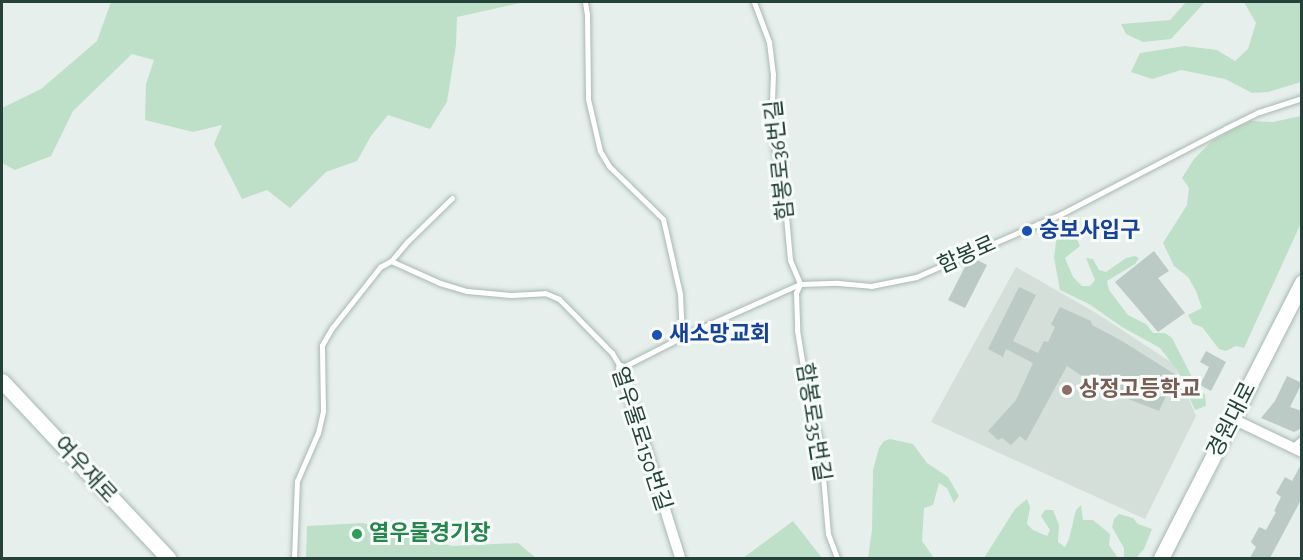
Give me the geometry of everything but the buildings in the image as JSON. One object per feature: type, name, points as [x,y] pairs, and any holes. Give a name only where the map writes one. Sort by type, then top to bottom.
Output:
[{"type":"main road","name":"경원대로","points":[[1161,558],[1302,282]]},
{"type":"main road","name":"여우재로","points":[[2,381],[168,558]]},
{"type":"street","name":"열우물로150번길","points":[[621,368],[680,558]]},
{"type":"street","points":[[1233,419],[1296,450]]},
{"type":"lane","points":[[585,2],[588,99],[600,151],[609,165],[663,219],[680,294],[682,338]]},
{"type":"lane","name":"함봉로36번길","points":[[754,2],[769,42],[773,74],[771,128],[785,205],[790,260],[800,284]]},
{"type":"lane","name":"함봉로","points":[[621,368],[800,284],[838,283],[878,286],[916,277],[1061,214],[1259,112],[1302,98]]},
{"type":"lane","points":[[294,558],[297,481],[318,433],[323,411],[322,345],[332,328],[380,267],[391,261],[452,198]]},
{"type":"lane","name":"열우물로150번길","points":[[391,261],[440,283],[466,291],[511,295],[545,292],[559,299],[612,353],[621,368]]},
{"type":"lane","name":"함봉로35번길","points":[[800,284],[796,293],[797,330],[809,403],[820,441],[828,534],[837,558]]},
{"type":"lane","points":[[1296,450],[1302,438]]},
{"type":"shaded area","name":"상정고등학교","points":[[1016,267],[1096,313],[1174,364],[1196,416],[1145,519],[931,422]]},
{"type":"green space","points":[[111,2],[525,2],[457,17],[456,45],[447,102],[430,129],[388,115],[371,136],[357,161],[326,172],[290,208],[267,190],[242,199],[214,144],[222,125],[193,132],[145,120],[146,84],[154,60],[132,54],[73,111],[51,156],[15,170],[2,163],[2,108],[41,89],[97,41]]},
{"type":"green space","points":[[1186,2],[1205,2],[1171,39],[1143,42],[1126,34],[1121,24],[1170,20]]},
{"type":"green space","points":[[1244,2],[1301,2],[1301,82],[1268,92],[1252,93],[1225,79],[1181,70],[1152,79],[1131,72],[1140,53],[1185,46],[1217,50],[1235,61],[1248,49],[1256,23]]},
{"type":"green space","points":[[1301,116],[1301,223],[1244,348],[1236,346],[1226,351],[1219,349],[1202,327],[1193,324],[1188,315],[1202,308],[1188,277],[1174,266],[1163,243],[1187,205],[1189,188],[1182,178],[1194,159],[1212,141],[1239,126],[1250,121],[1273,122]]},
{"type":"green space","points":[[1066,227],[1074,233],[1080,246],[1065,258],[1073,277],[1082,286],[1090,286],[1095,280],[1086,258],[1093,259],[1099,270],[1106,272],[1126,258],[1135,256],[1139,258],[1135,264],[1107,281],[1109,290],[1128,315],[1146,324],[1153,333],[1165,333],[1172,338],[1195,383],[1205,395],[1206,406],[1195,410],[1177,370],[1160,348],[1122,327],[1089,304],[1060,290],[1054,258],[1057,233]]},
{"type":"green space","points":[[890,439],[913,444],[927,463],[948,477],[959,496],[954,503],[947,488],[939,483],[933,505],[924,508],[922,541],[934,558],[868,558],[872,530],[873,470],[879,448],[884,441]]},
{"type":"green space","points":[[1027,499],[1030,507],[1027,524],[1033,530],[1047,536],[1050,530],[1041,516],[1045,510],[1053,510],[1059,525],[1058,542],[1065,547],[1076,510],[1081,505],[1083,520],[1093,520],[1110,534],[1109,545],[1118,558],[984,558],[1015,509]]},
{"type":"green space","points":[[1119,514],[1133,518],[1138,524],[1152,529],[1144,549],[1136,558],[1124,558],[1124,548],[1112,527],[1114,519]]},
{"type":"green space","points":[[793,521],[822,558],[743,558]]},
{"type":"green space","name":"열우물경기장","points":[[363,523],[452,546],[518,543],[536,558],[306,558],[307,526]]},
{"type":"place","name":"숭보사입구","points":[[1027,231]]},
{"type":"place","name":"새소망교회","points":[[657,335]]},
{"type":"place","name":"상정고등학교","points":[[1067,390]]},
{"type":"place","name":"열우물경기장","points":[[357,534]]}]
